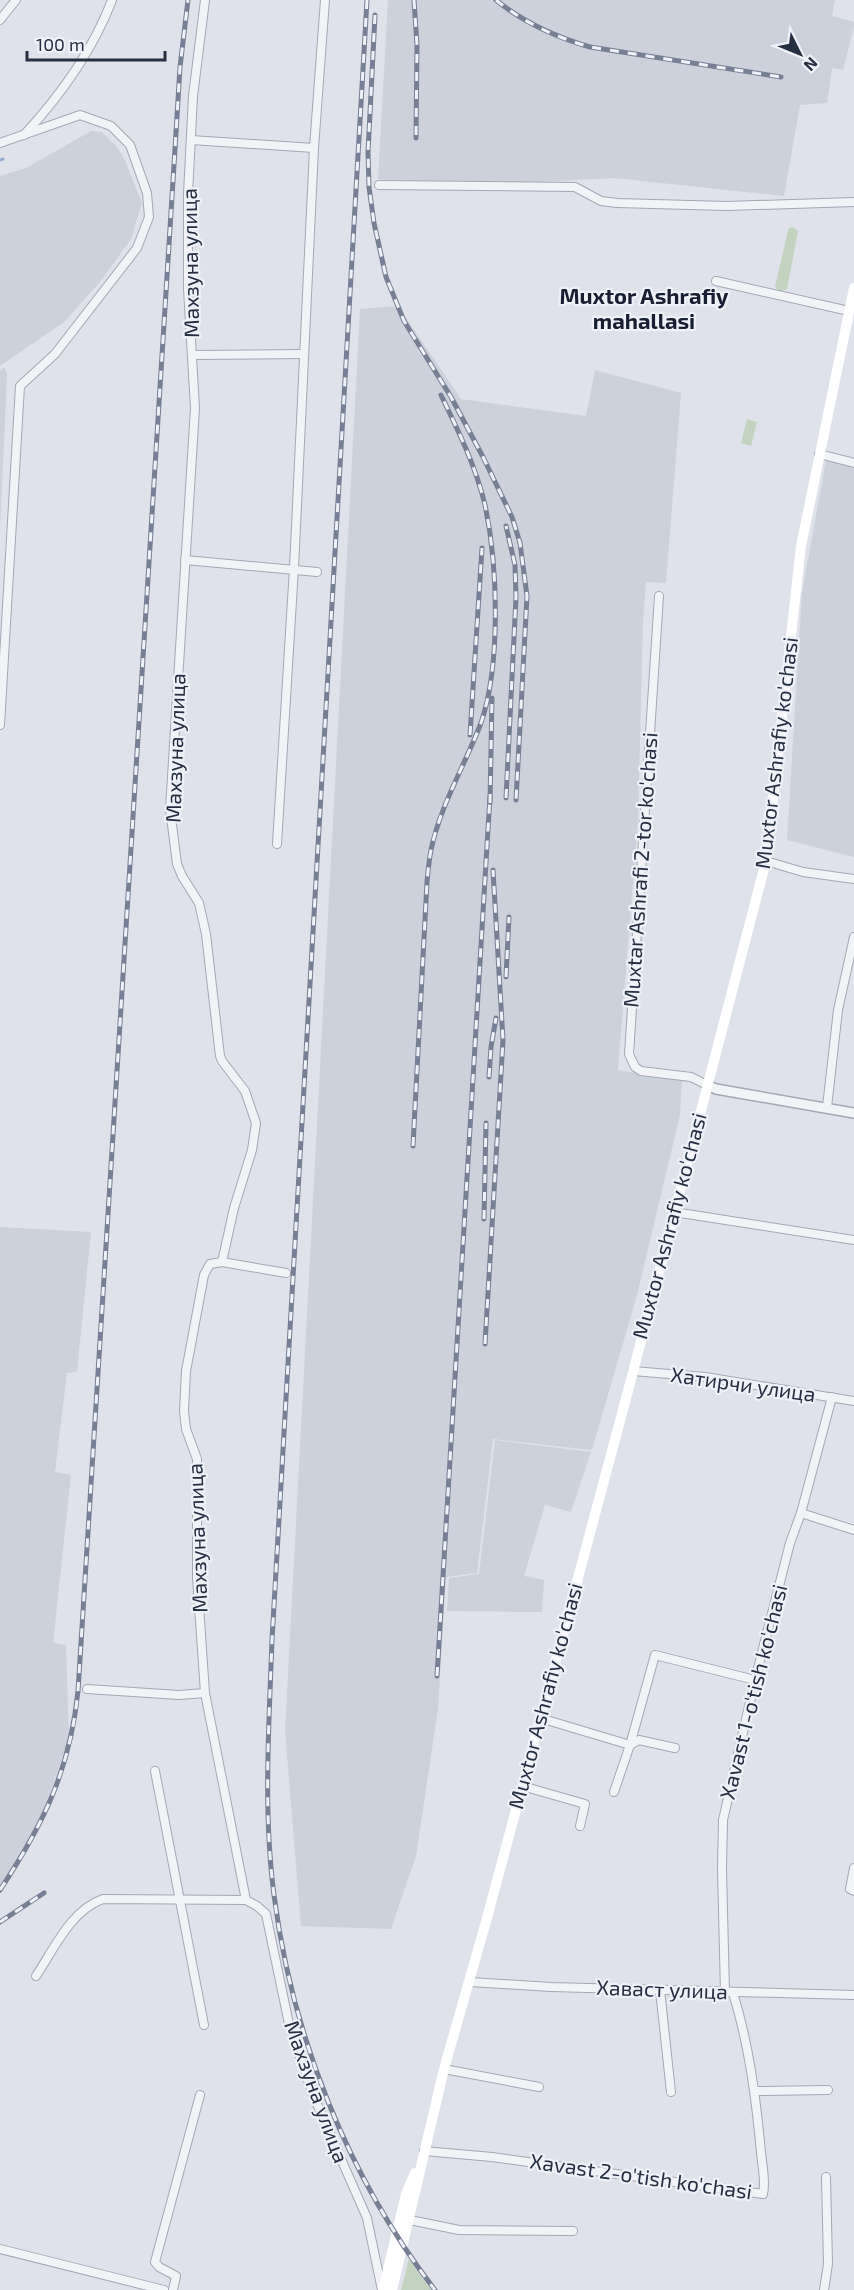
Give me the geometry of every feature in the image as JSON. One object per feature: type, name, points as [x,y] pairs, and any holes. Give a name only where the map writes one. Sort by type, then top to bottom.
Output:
[{"type":"main road","name":"Muxtor Ashrafiy ko'chasi","points":[[392,2290],[444,2069],[470,1982],[633,1371],[766,861],[801,546],[854,288]]},
{"type":"main road","name":"Muxtor Ashrafiy ko'chasi","points":[[382,2290],[406,2194],[424,2151]]},
{"type":"street","points":[[0,20],[16,0]]},
{"type":"street","points":[[23,136],[51,107],[101,28],[112,0]]},
{"type":"street","name":"Махзуна улица","points":[[205,0],[193,96],[191,140],[188,289],[195,408],[170,809],[177,864],[199,903],[206,934],[220,1056],[245,1091],[255,1123],[252,1150],[234,1208],[222,1262],[210,1264],[204,1275],[184,1396],[186,1429],[196,1454],[197,1577],[205,1693],[246,1900],[266,1914],[289,2024],[313,2095],[367,2218],[382,2290]]},
{"type":"street","points":[[277,844],[294,568],[314,148],[325,0]]},
{"type":"street","name":"Махзуна улица","points":[[0,143],[80,115],[111,126],[130,145],[147,194],[149,217],[137,248],[121,271],[55,354],[20,386],[0,725]]},
{"type":"street","points":[[191,140],[314,148]]},
{"type":"street","points":[[379,185],[575,187],[601,201],[617,203],[727,206],[854,202]]},
{"type":"street","points":[[716,281],[849,311]]},
{"type":"street","points":[[193,355],[304,354]]},
{"type":"street","points":[[819,454],[854,464]]},
{"type":"street","points":[[185,560],[294,568],[318,572]]},
{"type":"street","name":"Muxtar Ashrafi 2-tor ko'chasi","points":[[658,596],[629,1054],[635,1067],[640,1071],[691,1077],[707,1086]]},
{"type":"street","points":[[766,861],[803,872],[854,879]]},
{"type":"street","points":[[827,1107],[838,1010],[854,937]]},
{"type":"street","points":[[707,1086],[854,1113]]},
{"type":"street","points":[[674,1212],[854,1240]]},
{"type":"street","points":[[222,1262],[286,1273]]},
{"type":"street","name":"Хатирчи улица","points":[[633,1371],[705,1377],[854,1401]]},
{"type":"street","name":"Xavast 1-o'tish ko'chasi","points":[[729,1993],[721,1833],[755,1680],[790,1543],[801,1513],[832,1397]]},
{"type":"street","points":[[801,1513],[854,1530]]},
{"type":"street","points":[[614,1792],[630,1745],[655,1655],[755,1680]]},
{"type":"street","points":[[87,1689],[179,1695],[205,1693]]},
{"type":"street","points":[[540,1718],[630,1745],[639,1740],[675,1748]]},
{"type":"street","points":[[156,1771],[204,2025]]},
{"type":"street","points":[[522,1786],[585,1804],[580,1826]]},
{"type":"street","points":[[854,1868],[850,1888],[854,1891]]},
{"type":"street","points":[[36,1976],[70,1925],[79,1915],[103,1899],[246,1900]]},
{"type":"street","name":"Хаваст улица","points":[[470,1982],[551,1987],[854,1995]]},
{"type":"street","points":[[660,1990],[671,2092]]},
{"type":"street","name":"Xavast 2-o'tish ko'chasi","points":[[424,2151],[492,2157],[761,2194],[764,2192],[764,2185],[755,2091],[741,2019],[729,1993]]},
{"type":"street","points":[[444,2069],[539,2087]]},
{"type":"street","points":[[755,2091],[828,2090]]},
{"type":"street","points":[[173,2290],[176,2276],[159,2267],[155,2262],[200,2095]]},
{"type":"street","points":[[824,2290],[828,2264],[826,2177]]},
{"type":"street","points":[[410,2220],[459,2230],[573,2231]]},
{"type":"street","points":[[0,2249],[164,2290]]},
{"type":"shaded area","points":[[388,0],[835,0],[832,16],[854,22],[854,26],[843,70],[832,68],[827,103],[800,105],[784,196],[614,178],[481,185],[378,179]]},
{"type":"shaded area","points":[[91,131],[102,132],[116,146],[124,158],[142,203],[131,239],[100,282],[64,322],[0,366],[0,176],[26,168]]},
{"type":"shaded area","points":[[398,306],[461,399],[586,416],[595,370],[681,393],[666,583],[646,582],[638,821],[618,1070],[682,1081],[680,1115],[637,1295],[592,1450],[493,1439],[477,1573],[446,1577],[438,1709],[416,1856],[391,1929],[301,1926],[285,1731],[360,309]]},
{"type":"shaded area","points":[[4,368],[7,373],[0,530],[0,371]]},
{"type":"shaded area","points":[[826,460],[854,466],[854,857],[787,840],[802,593]]},
{"type":"shaded area","points":[[0,1227],[91,1232],[77,1372],[67,1373],[55,1472],[71,1475],[53,1643],[66,1645],[69,1738],[47,1802],[23,1852],[0,1886]]},
{"type":"shaded area","points":[[495,1440],[591,1452],[571,1512],[545,1505],[524,1576],[544,1580],[542,1612],[447,1611],[449,1578],[479,1574]]},
{"type":"green space","points":[[793,227],[798,231],[787,289],[780,292],[775,287],[789,228]]},
{"type":"green space","points":[[747,419],[757,422],[751,446],[741,443]]},
{"type":"green space","points":[[409,2259],[431,2290],[401,2290]]},
{"type":"railway","points":[[0,1890],[29,1843],[52,1796],[68,1746],[78,1691],[180,67],[188,0]]},
{"type":"railway","points":[[367,0],[272,1640],[268,1768],[269,1832],[274,1895],[283,1948],[310,2052],[351,2153],[404,2246],[435,2290]]},
{"type":"railway","points":[[414,0],[417,45],[416,138]]},
{"type":"railway","points":[[496,0],[518,16],[541,28],[590,47],[781,77]]},
{"type":"railway","points":[[375,15],[368,152],[369,187],[386,277],[404,321],[451,397],[483,457],[512,517],[520,543],[527,596],[516,800]]},
{"type":"railway","points":[[413,1146],[430,854],[440,818],[481,723],[492,673],[494,644],[495,585],[485,505],[472,463],[441,395]]},
{"type":"railway","points":[[506,526],[515,565],[516,597],[506,798]]},
{"type":"railway","points":[[470,735],[482,548]]},
{"type":"railway","points":[[490,803],[492,698]]},
{"type":"railway","points":[[437,1676],[490,796]]},
{"type":"railway","points":[[485,1344],[503,1040],[493,870]]},
{"type":"railway","points":[[506,977],[509,917]]},
{"type":"railway","points":[[489,1077],[496,1018]]},
{"type":"railway","points":[[484,1219],[486,1123]]},
{"type":"railway","points":[[0,1922],[44,1893]]},
{"type":"district","name":"Muxtor Ashrafiy mahallasi","points":[[644,308]]}]
